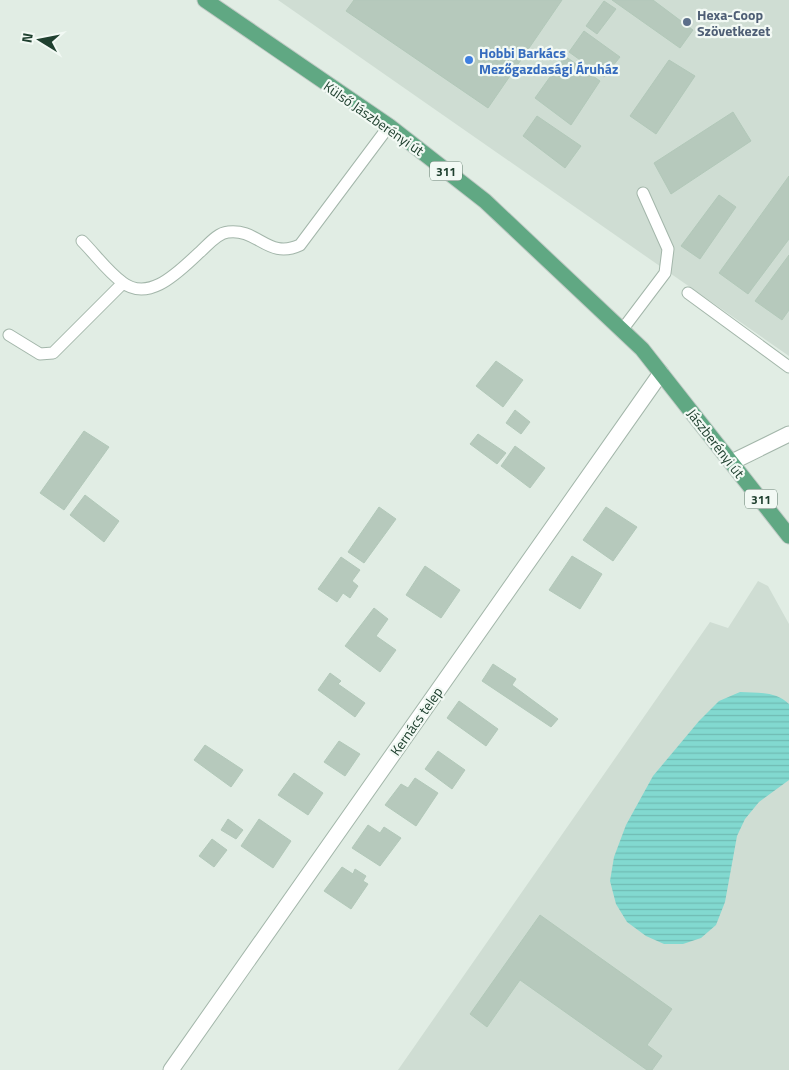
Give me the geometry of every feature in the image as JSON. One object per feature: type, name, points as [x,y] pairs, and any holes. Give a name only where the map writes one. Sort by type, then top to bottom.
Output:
[{"type":"main road","name":"Külső Jászberényi út","points":[[204,0],[389,126],[485,202],[642,349],[661,373]]},
{"type":"main road","name":"Jászberényi út","points":[[661,373],[789,536]]},
{"type":"street","name":"Kernács telep","points":[[171,1070],[661,373]]},
{"type":"street","points":[[732,462],[788,433]]},
{"type":"lane","points":[[82,241],[123,283],[135,288],[152,288],[174,276],[217,237],[226,232],[238,232],[249,235],[278,250],[290,249],[300,245],[389,126]]},
{"type":"lane","points":[[622,330],[665,273],[668,250],[643,193]]},
{"type":"lane","points":[[9,335],[40,354],[53,353],[123,283]]},
{"type":"lane","points":[[688,293],[789,367]]},
{"type":"shaded area","points":[[278,0],[789,0],[789,356],[496,152]]},
{"type":"shaded area","points":[[758,581],[768,586],[789,624],[789,1070],[398,1070],[710,622],[728,628]]},
{"type":"water","points":[[740,692],[773,695],[789,704],[789,780],[759,802],[745,819],[737,836],[725,902],[716,925],[701,938],[683,944],[664,944],[646,936],[627,922],[616,904],[610,881],[614,857],[626,825],[653,776],[699,721],[719,701]]},
{"type":"building","name":"Hobbi Barkács Mezőgazdasági Áruház","points":[[354,0],[562,0],[488,108],[346,11]]},
{"type":"building","points":[[612,0],[653,0],[693,30],[680,48]]},
{"type":"building","points":[[604,1],[616,9],[597,34],[586,26]]},
{"type":"building","points":[[584,31],[620,57],[604,77],[569,52]]},
{"type":"building","points":[[565,56],[600,81],[571,125],[535,98]]},
{"type":"building","points":[[669,60],[695,76],[656,134],[630,116]]},
{"type":"building","points":[[733,112],[751,141],[671,194],[654,163]]},
{"type":"building","points":[[537,116],[581,146],[565,168],[523,136]]},
{"type":"building","points":[[789,176],[789,239],[748,294],[719,273]]},
{"type":"building","points":[[719,195],[736,207],[700,259],[681,246]]},
{"type":"building","points":[[789,255],[789,310],[782,320],[755,301]]},
{"type":"building","points":[[496,361],[523,380],[503,407],[476,386]]},
{"type":"building","points":[[515,410],[530,422],[521,434],[506,423]]},
{"type":"building","points":[[84,431],[109,447],[64,510],[40,493]]},
{"type":"building","points":[[478,434],[506,453],[497,464],[470,444]]},
{"type":"building","points":[[515,446],[545,468],[530,488],[501,466]]},
{"type":"building","points":[[85,495],[119,521],[104,542],[70,515]]},
{"type":"building","points":[[379,507],[396,519],[364,563],[348,552]]},
{"type":"building","points":[[606,507],[637,527],[613,561],[583,540]]},
{"type":"building","points":[[572,556],[602,574],[580,609],[549,590]]},
{"type":"building","points":[[341,557],[360,570],[352,581],[358,586],[350,598],[343,593],[337,602],[318,589]]},
{"type":"building","points":[[425,566],[460,590],[441,618],[406,595]]},
{"type":"building","points":[[374,608],[388,619],[376,636],[396,650],[380,672],[345,646]]},
{"type":"building","points":[[493,664],[516,679],[512,685],[558,719],[551,727],[482,681]]},
{"type":"building","points":[[330,673],[341,681],[338,684],[365,703],[355,717],[318,690]]},
{"type":"building","points":[[459,701],[498,729],[486,746],[447,718]]},
{"type":"building","points":[[339,741],[360,754],[345,776],[324,762]]},
{"type":"building","points":[[205,745],[243,770],[231,787],[194,760]]},
{"type":"building","points":[[438,751],[465,770],[452,789],[425,769]]},
{"type":"building","points":[[294,773],[323,793],[308,815],[278,795]]},
{"type":"building","points":[[415,778],[438,793],[416,826],[385,805],[401,784],[408,788]]},
{"type":"building","points":[[228,819],[243,830],[236,839],[221,830]]},
{"type":"building","points":[[259,819],[291,841],[273,868],[241,846]]},
{"type":"building","points":[[368,825],[380,833],[384,827],[401,838],[380,866],[352,848]]},
{"type":"building","points":[[212,839],[227,850],[214,867],[199,856]]},
{"type":"building","points":[[342,867],[353,874],[355,869],[366,876],[363,881],[368,884],[351,909],[324,891]]},
{"type":"building","points":[[540,915],[672,1009],[647,1045],[662,1056],[652,1070],[647,1070],[520,980],[487,1027],[470,1014]]},
{"type":"place","name":"Hexa-Coop Szövetkezet","points":[[687,22]]},
{"type":"place","name":"Hobbi Barkács Mezőgazdasági Áruház","points":[[469,60]]}]
